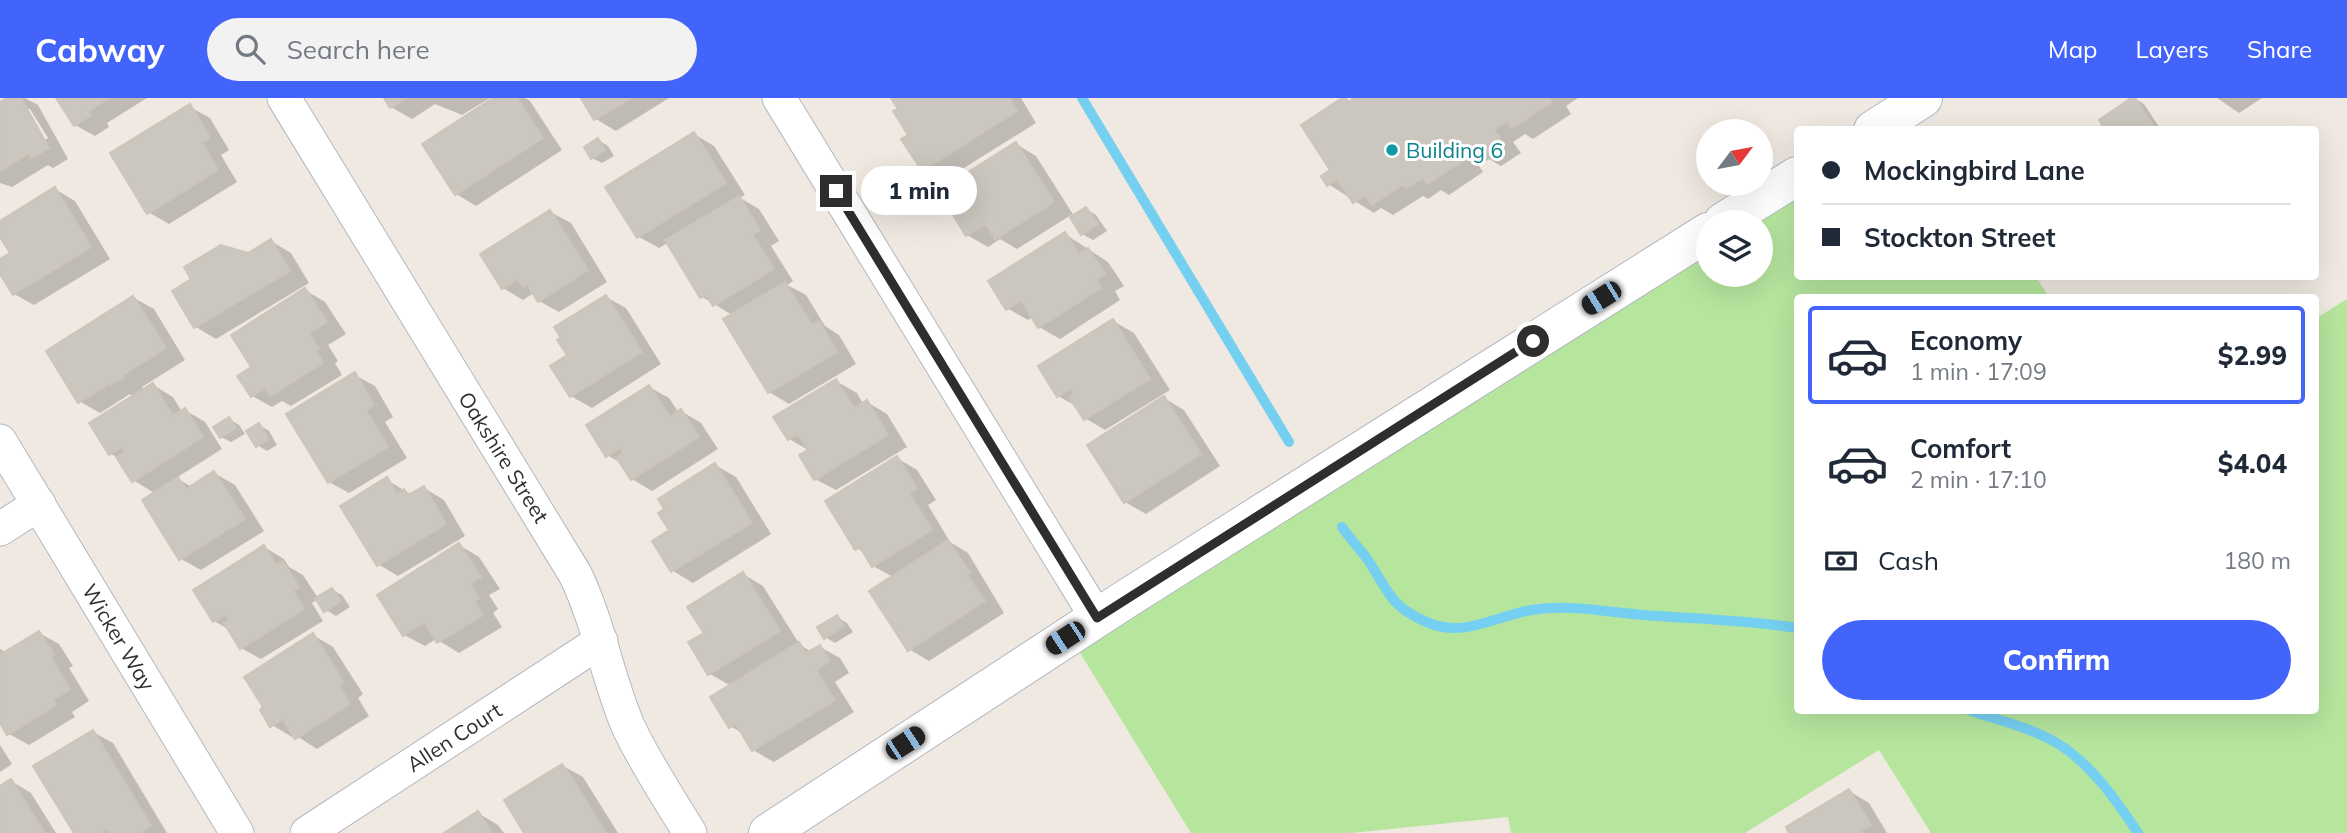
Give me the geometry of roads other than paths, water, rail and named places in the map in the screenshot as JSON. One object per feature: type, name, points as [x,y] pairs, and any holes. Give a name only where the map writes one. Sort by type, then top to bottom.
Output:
[{"type":"street","name":"Oakshire Street","points":[[284,98],[558,545],[582,590],[628,725],[690,833]]},
{"type":"street","points":[[779,98],[1097,618]]},
{"type":"street","points":[[1878,126],[1923,98]]},
{"type":"street","points":[[1742,210],[1794,178]]},
{"type":"street","points":[[768,833],[1097,618],[1696,240]]},
{"type":"street","name":"Wicker Way","points":[[0,441],[237,833]]},
{"type":"street","points":[[0,528],[39,504]]},
{"type":"street","name":"Allen Court","points":[[307,833],[601,641]]},
{"type":"waterway","points":[[1082,98],[1289,442]]},
{"type":"waterway","points":[[1342,527],[1368,560],[1392,598],[1416,617],[1442,627],[1468,627],[1532,610],[1560,608],[1794,628]]},
{"type":"waterway","points":[[1982,714],[2035,732],[2068,750],[2091,771],[2138,833]]},
{"type":"place","name":"Building 6","points":[[1392,150]]}]
